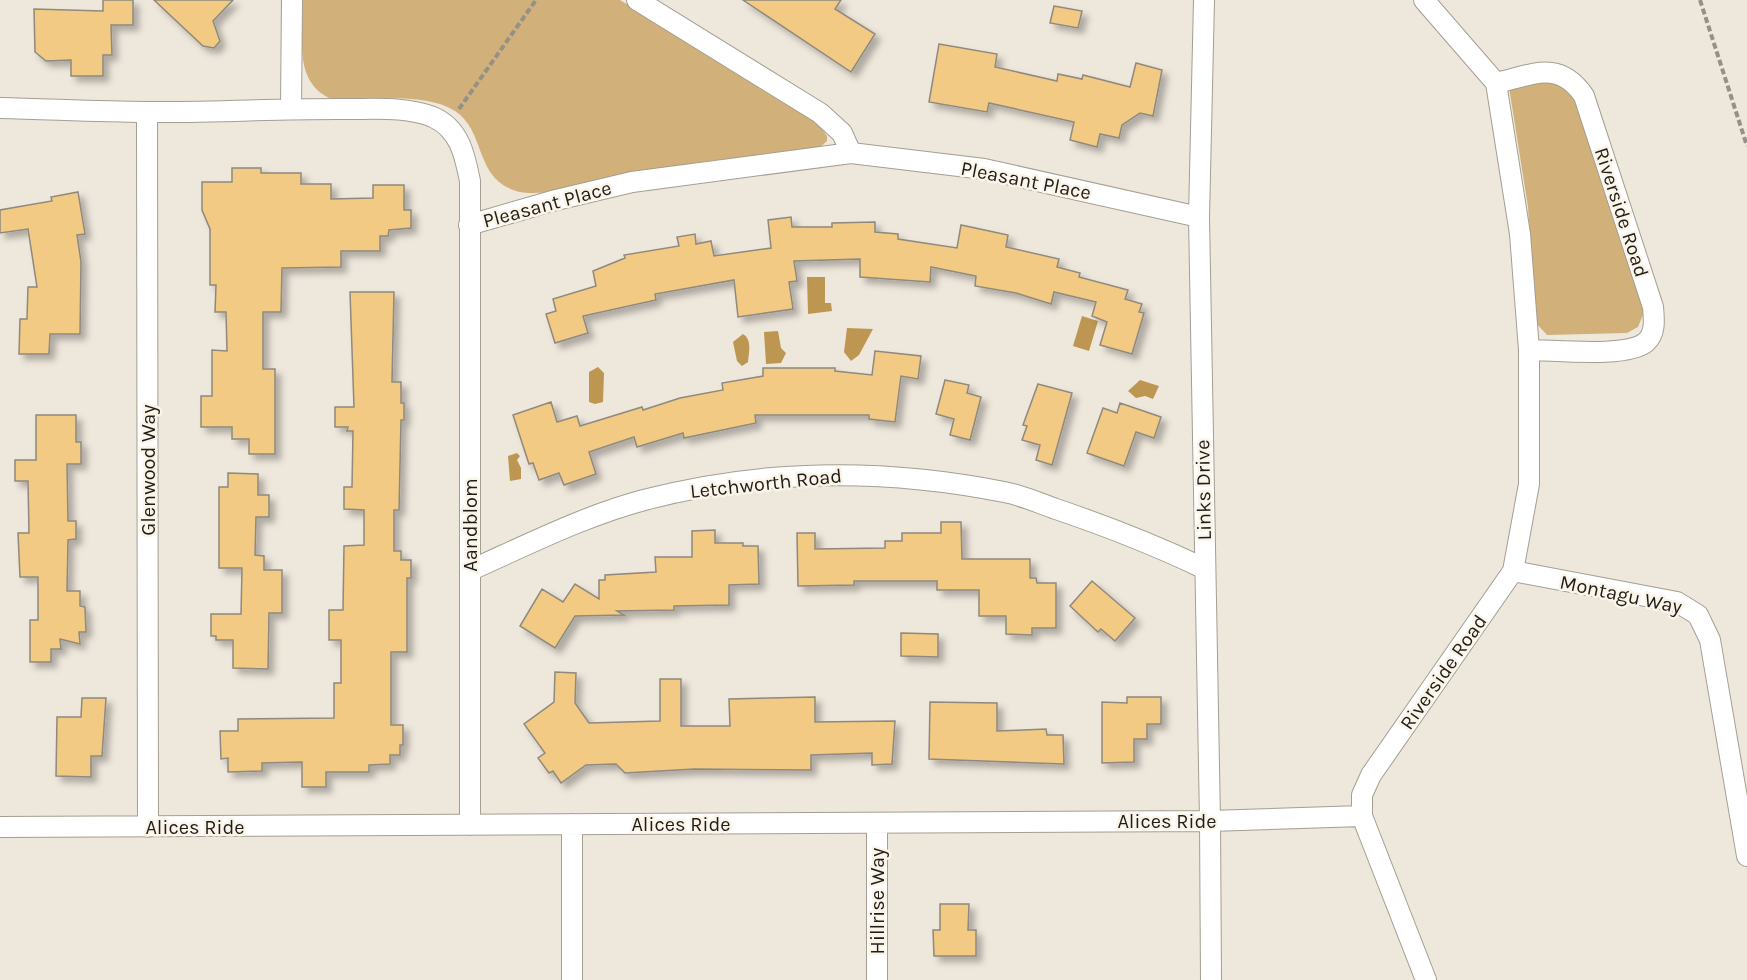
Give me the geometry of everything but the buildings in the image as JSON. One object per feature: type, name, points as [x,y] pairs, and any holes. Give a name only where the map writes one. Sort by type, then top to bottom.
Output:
[{"type":"street","points":[[291,108],[292,0]]},
{"type":"street","points":[[637,0],[820,112],[842,133],[851,153]]},
{"type":"street","name":"Links Drive","points":[[1204,0],[1199,217],[1203,568],[1210,821],[1210,980]]},
{"type":"street","points":[[1424,0],[1496,83]]},
{"type":"street","name":"Riverside Road","points":[[1426,980],[1362,816],[1362,795],[1371,775],[1513,572],[1528,484],[1529,350],[1520,234],[1496,83],[1546,71],[1561,74],[1575,83],[1584,96],[1653,307],[1655,327],[1646,342],[1630,351],[1529,350]]},
{"type":"street","name":"Pleasant Place","points":[[0,108],[147,112],[291,108],[410,111],[433,117],[447,125],[458,140],[465,156],[470,181],[469,225],[552,201],[632,182],[851,153],[984,169],[1199,217]]},
{"type":"street","name":"Glenwood Way","points":[[147,112],[148,827]]},
{"type":"street","name":"Aandblom","points":[[469,225],[470,825]]},
{"type":"street","name":"Letchworth Road","points":[[471,570],[568,526],[642,500],[716,484],[854,473],[931,480],[1006,492],[1143,539],[1203,568]]},
{"type":"street","name":"Montagu Way","points":[[1513,572],[1677,602],[1698,615],[1710,640],[1747,856]]},
{"type":"street","name":"Alices Ride","points":[[0,827],[1210,821],[1362,816]]},
{"type":"street","name":"Hillrise Way","points":[[877,823],[877,980]]},
{"type":"street","points":[[572,824],[572,980]]},
{"type":"path","points":[[456,112],[536,0]]},
{"type":"path","points":[[1700,0],[1747,146]]},
{"type":"shaded area","points":[[303,0],[620,0],[817,122],[827,136],[827,141],[816,151],[693,163],[593,185],[548,192],[516,191],[503,185],[493,176],[472,130],[455,111],[428,101],[396,98],[334,100],[321,93],[311,83],[303,58]]},
{"type":"shaded area","points":[[1517,77],[1570,81],[1647,305],[1638,327],[1627,333],[1547,335],[1536,323],[1528,207],[1509,87]]},
{"type":"shaded area","points":[[807,277],[825,277],[825,303],[831,303],[832,311],[808,314]]},
{"type":"shaded area","points":[[1082,316],[1098,321],[1089,351],[1073,346]]},
{"type":"shaded area","points":[[847,328],[873,329],[859,355],[851,361],[844,352]]},
{"type":"shaded area","points":[[778,331],[781,348],[786,353],[781,363],[766,364],[764,332]]},
{"type":"shaded area","points":[[743,334],[748,339],[749,350],[748,362],[742,366],[737,361],[733,342]]},
{"type":"shaded area","points":[[598,367],[604,373],[603,402],[595,404],[589,402],[589,372]]},
{"type":"shaded area","points":[[1140,380],[1159,386],[1153,399],[1145,396],[1136,398],[1128,391]]},
{"type":"shaded area","points":[[517,453],[520,456],[517,460],[521,468],[521,479],[510,481],[508,456]]}]
